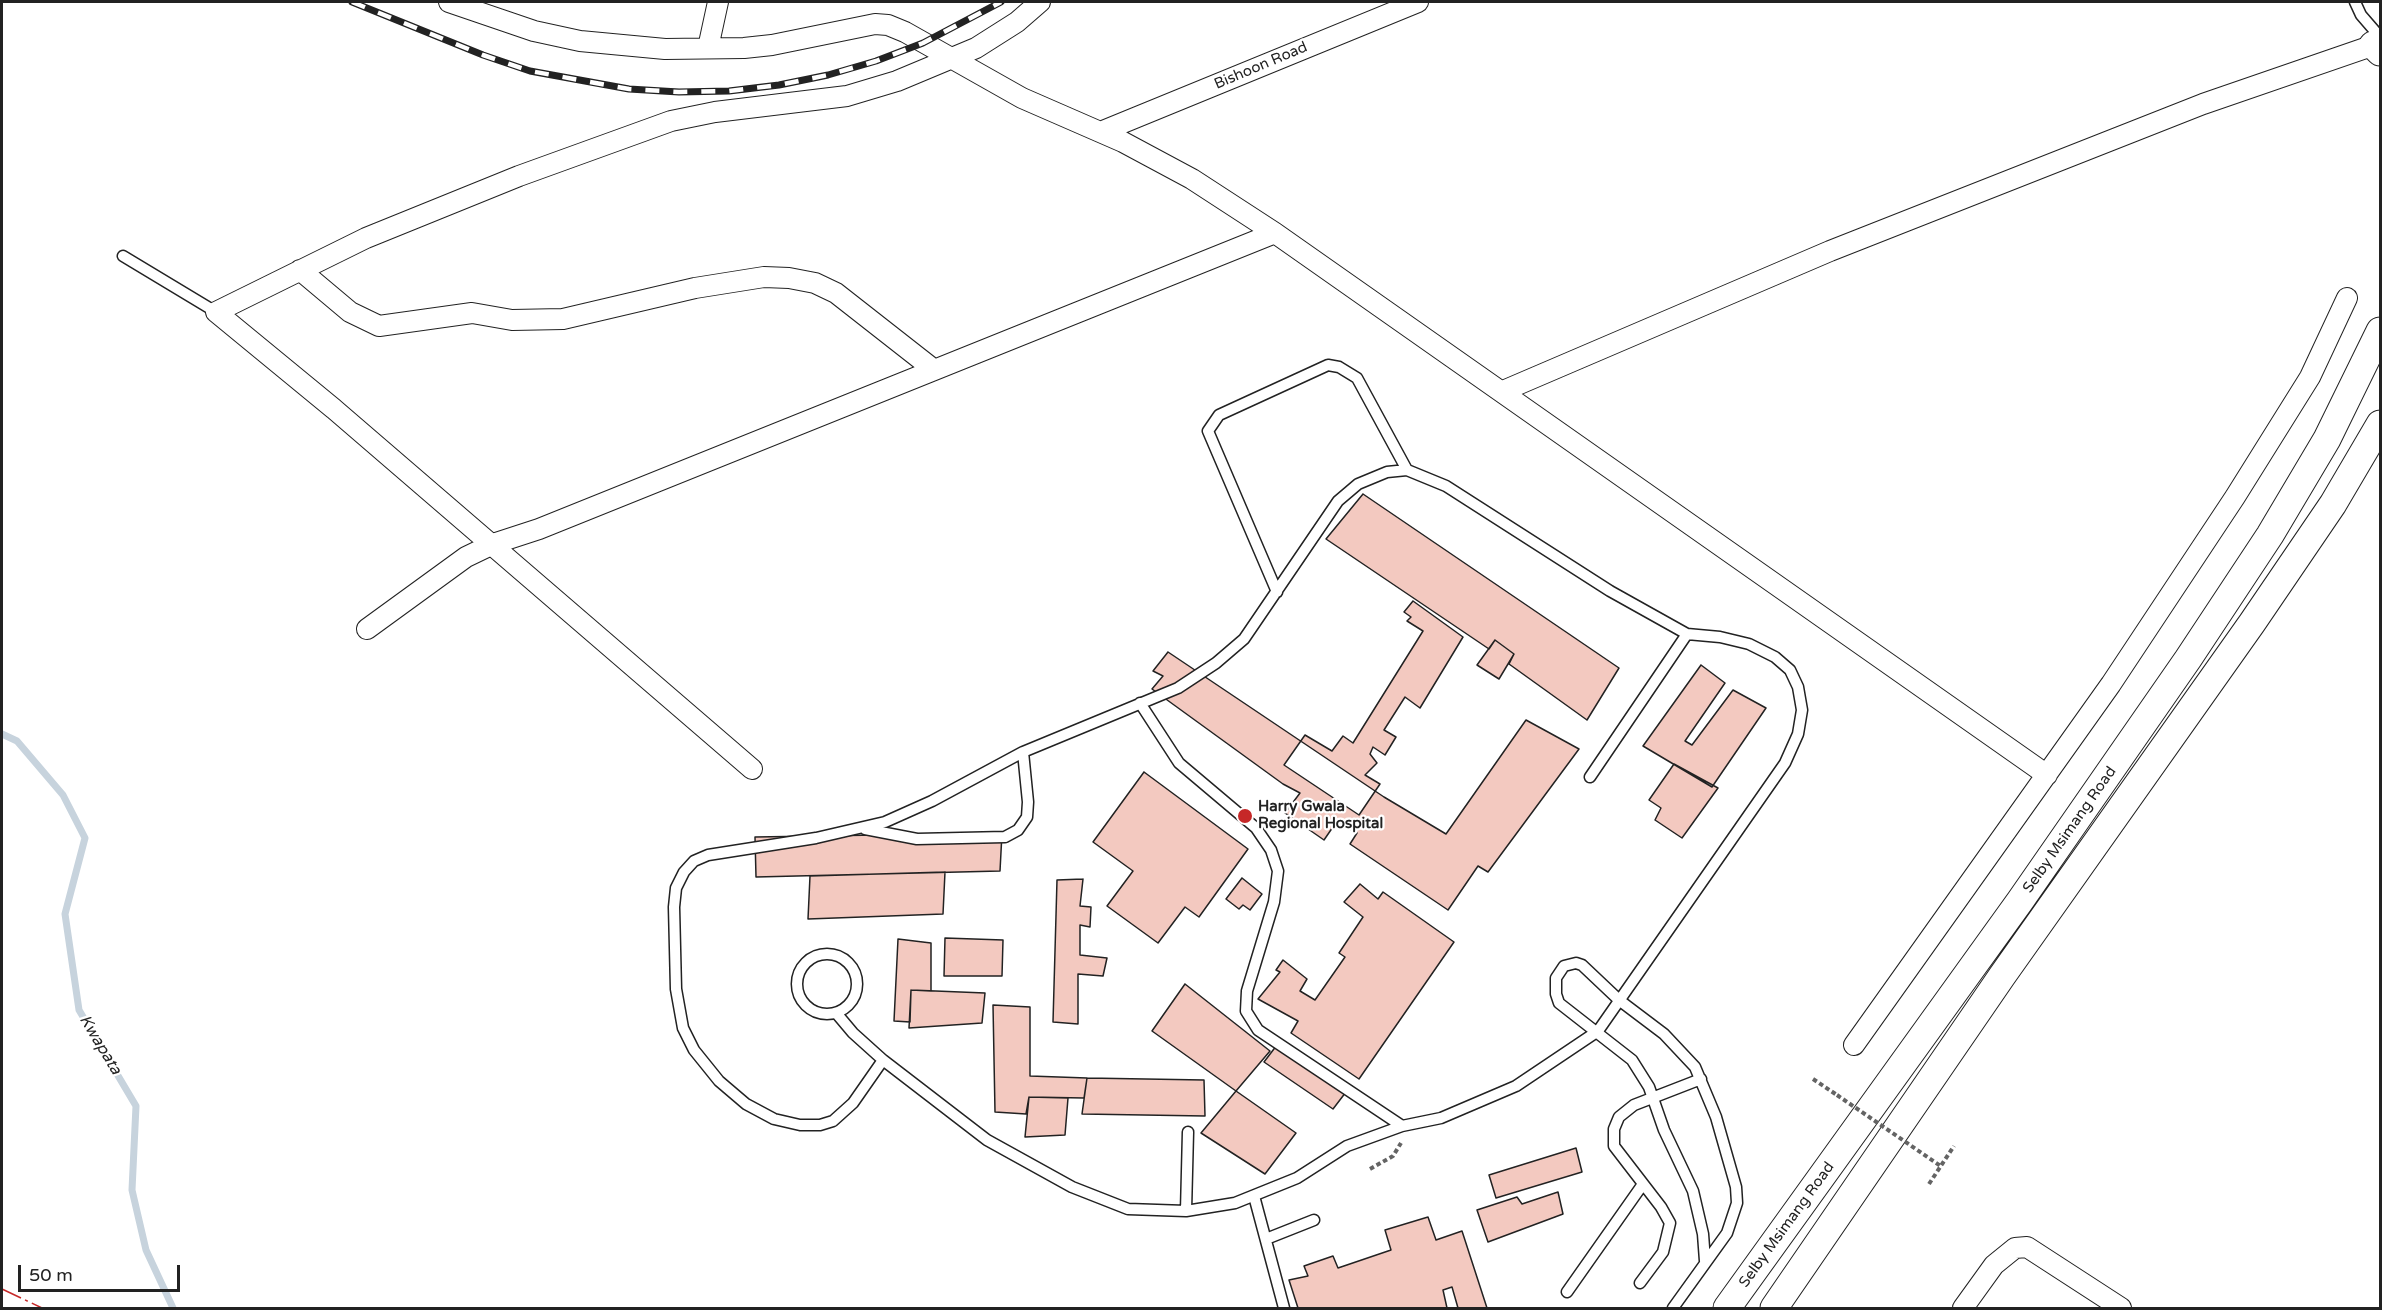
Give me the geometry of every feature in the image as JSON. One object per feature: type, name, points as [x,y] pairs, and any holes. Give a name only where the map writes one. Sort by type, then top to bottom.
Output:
[{"type":"main road","name":"Selby Msimang Road","points":[[1727,1308],[2020,902],[2188,659],[2270,535],[2327,439],[2380,331]]},
{"type":"main road","name":"Selby Msimang Road","points":[[1774,1308],[2002,976],[2252,623],[2333,504],[2380,424]]},
{"type":"street","points":[[449,2],[534,31],[580,41],[665,49],[772,45],[875,24],[888,25],[905,32],[1022,98],[1103,131],[1191,179],[1275,233],[2048,775]]},
{"type":"street","points":[[708,48],[718,2]]},
{"type":"street","points":[[752,769],[493,544],[216,312],[366,238],[508,180],[671,121],[715,112],[847,96],[951,60],[976,48],[1017,22],[1040,2]]},
{"type":"street","name":"Bishoon Road","points":[[1103,131],[1418,2]]},
{"type":"street","points":[[1503,391],[1830,251],[2203,104],[2379,44]]},
{"type":"street","points":[[366,629],[466,557],[493,544],[539,529],[1275,233]]},
{"type":"street","points":[[300,270],[350,312],[380,326],[472,313],[512,320],[563,319],[695,288],[764,277],[789,278],[815,283],[836,292],[933,369]]},
{"type":"street","points":[[1854,1045],[2111,684],[2285,419],[2310,377],[2347,298]]},
{"type":"street","points":[[1963,1308],[1994,1265],[2015,1248],[2027,1247],[2121,1308]]},
{"type":"lane","points":[[2355,2],[2379,44]]},
{"type":"lane","points":[[123,256],[216,312]]},
{"type":"lane","points":[[1277,592],[1208,430],[1219,415],[1328,365],[1339,367],[1357,378],[1407,470]]},
{"type":"lane","points":[[837,1014],[850,1005],[857,990],[856,974],[848,961],[833,954],[817,955],[804,964],[797,978],[798,994],[807,1008],[821,1015],[837,1014],[883,1060],[987,1140],[1072,1187],[1128,1209],[1186,1211],[1235,1203],[1298,1178],[1347,1146],[1406,1125],[1442,1118],[1516,1086],[1598,1031],[1785,763],[1798,734],[1802,710],[1798,687],[1790,670],[1775,657],[1749,644],[1720,637],[1687,634],[1610,591],[1446,486],[1407,470],[1387,472],[1358,484],[1338,501],[1244,639],[1216,663],[1178,687],[1023,752],[932,801],[885,822],[816,838],[708,855],[694,861],[684,872],[676,888],[676,990],[683,1028],[694,1050],[719,1081],[746,1104],[774,1119],[800,1125],[820,1125],[834,1121],[853,1103],[883,1060]]},
{"type":"lane","points":[[1590,777],[1687,634]]},
{"type":"lane","points":[[1140,703],[1179,763],[1256,828],[1271,850],[1278,871],[1274,902],[1247,990],[1246,1011],[1258,1030],[1406,1125]]},
{"type":"lane","points":[[858,828],[917,839],[1005,837],[1018,830],[1027,817],[1028,802],[1023,752]]},
{"type":"lane","points":[[1673,1308],[1727,1233],[1737,1203],[1730,1162],[1695,1067],[1664,1034],[1619,1000],[1582,965],[1570,964],[1559,972],[1556,978],[1556,994],[1559,1002],[1573,1016],[1598,1031],[1632,1060],[1642,1073],[1664,1130],[1693,1191],[1703,1234],[1705,1261]]},
{"type":"lane","points":[[1640,1283],[1663,1252],[1670,1223],[1614,1146],[1612,1137],[1619,1117],[1627,1109],[1701,1079]]},
{"type":"lane","points":[[1186,1211],[1188,1132]]},
{"type":"lane","points":[[1567,1292],[1643,1184]]},
{"type":"lane","points":[[1254,1196],[1284,1308]]},
{"type":"lane","points":[[1266,1239],[1314,1220]]},
{"type":"path","points":[[1814,1079],[1942,1167]]},
{"type":"path","points":[[1370,1169],[1393,1156],[1406,1125]]},
{"type":"path","points":[[1929,1184],[1954,1146]]},
{"type":"building","points":[[1363,494],[1619,668],[1587,720],[1509,664],[1514,654],[1495,640],[1489,649],[1326,539]]},
{"type":"building","points":[[1413,601],[1463,637],[1420,708],[1405,697],[1384,730],[1396,737],[1385,755],[1373,747],[1370,754],[1377,763],[1365,775],[1380,784],[1359,815],[1284,765],[1305,735],[1332,751],[1343,736],[1353,743],[1423,631],[1407,621],[1411,617],[1404,612]]},
{"type":"building","points":[[1495,640],[1514,654],[1499,679],[1477,665]]},
{"type":"building","points":[[1168,652],[1384,797],[1446,834],[1526,720],[1579,749],[1488,872],[1478,866],[1448,910],[1350,844],[1357,833],[1337,821],[1324,840],[1285,813],[1300,793],[1283,784],[1152,689],[1163,676],[1153,671]]},
{"type":"building","points":[[1701,665],[1725,683],[1685,741],[1692,745],[1733,690],[1766,708],[1712,787],[1643,746]]},
{"type":"building","points":[[1674,764],[1718,788],[1682,838],[1655,820],[1661,808],[1649,800]]},
{"type":"building","points":[[1144,772],[1248,849],[1199,917],[1185,907],[1158,943],[1107,906],[1133,871],[1093,842]]},
{"type":"building","points":[[1002,833],[1000,871],[756,877],[755,837]]},
{"type":"building","points":[[945,872],[943,914],[808,919],[810,876]]},
{"type":"building","points":[[1242,878],[1262,894],[1250,910],[1243,905],[1239,909],[1226,899]]},
{"type":"building","points":[[1083,879],[1080,906],[1091,907],[1090,927],[1080,925],[1080,955],[1107,958],[1103,976],[1078,974],[1078,1024],[1053,1022],[1057,880]]},
{"type":"building","points":[[1360,884],[1378,899],[1383,892],[1454,942],[1359,1079],[1291,1033],[1298,1021],[1258,999],[1280,972],[1276,970],[1283,960],[1307,979],[1300,991],[1315,1000],[1345,957],[1339,953],[1363,917],[1344,902]]},
{"type":"building","points":[[945,938],[1003,940],[1002,976],[944,976]]},
{"type":"building","points":[[898,939],[931,943],[931,991],[911,990],[910,1022],[894,1021]]},
{"type":"building","points":[[1185,984],[1270,1051],[1236,1091],[1152,1031]]},
{"type":"building","points":[[911,990],[985,993],[982,1023],[909,1028]]},
{"type":"building","points":[[993,1005],[1030,1007],[1030,1076],[1087,1078],[1084,1098],[1029,1097],[1026,1114],[995,1112]]},
{"type":"building","points":[[1280,1041],[1346,1092],[1333,1109],[1264,1062]]},
{"type":"building","points":[[1087,1078],[1204,1080],[1205,1116],[1082,1114]]},
{"type":"building","points":[[1236,1091],[1296,1133],[1265,1174],[1201,1133]]},
{"type":"building","points":[[1029,1097],[1068,1098],[1065,1135],[1025,1137]]},
{"type":"building","points":[[1576,1148],[1582,1172],[1496,1198],[1489,1175]]},
{"type":"building","points":[[1558,1192],[1563,1214],[1488,1242],[1477,1210],[1517,1197],[1522,1204]]},
{"type":"building","points":[[1428,1217],[1436,1240],[1462,1231],[1487,1308],[1458,1308],[1452,1287],[1443,1290],[1447,1308],[1298,1308],[1289,1280],[1308,1276],[1304,1266],[1333,1256],[1338,1268],[1391,1250],[1385,1230]]},
{"type":"waterway","name":"Kwapata","points":[[2,734],[17,741],[63,795],[85,838],[65,914],[79,1010],[136,1106],[132,1190],[146,1250],[173,1308]]},
{"type":"railway","points":[[352,2],[483,55],[530,71],[629,89],[679,92],[729,91],[779,85],[828,75],[876,61],[923,43],[1001,2]]},
{"type":"power","points":[[2,1289],[42,1308]]},
{"type":"place","name":"Harry Gwala Regional Hospital","points":[[1245,816]]}]
